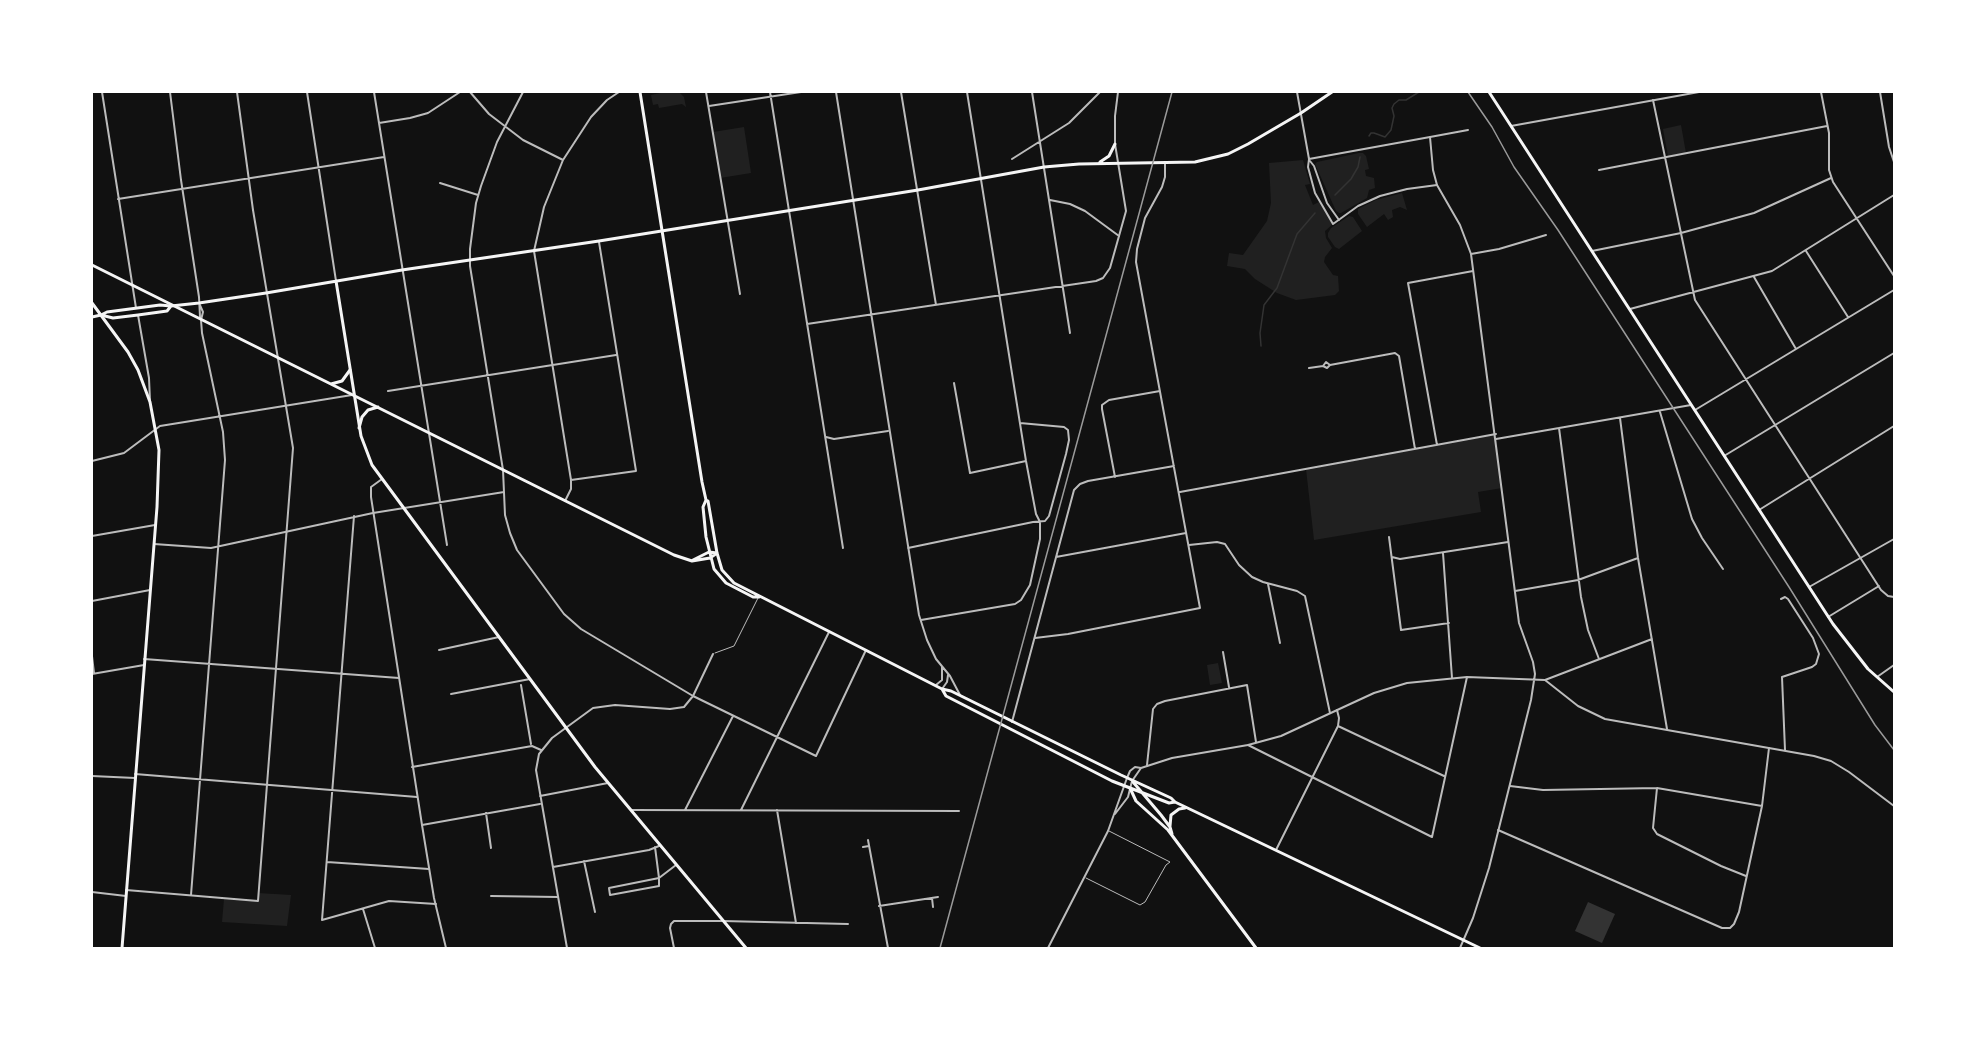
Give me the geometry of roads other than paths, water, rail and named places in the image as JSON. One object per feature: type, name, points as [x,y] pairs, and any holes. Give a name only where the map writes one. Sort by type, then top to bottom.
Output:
[{"type":"main road","points":[[640,92],[706,500],[722,570],[734,583],[866,651],[1480,948]]},
{"type":"main road","points":[[92,317],[107,312],[160,305],[199,303],[599,241],[918,190],[1044,167],[1195,162],[1228,154],[1248,144],[1332,92]]},
{"type":"main road","points":[[1489,92],[1828,617],[1857,656],[1894,693]]},
{"type":"main road","points":[[1098,164],[1108,156],[1115,144]]},
{"type":"main road","points":[[92,265],[674,555],[692,561],[710,558],[717,553]]},
{"type":"main road","points":[[336,281],[359,428],[372,465],[657,847],[746,948]]},
{"type":"main road","points":[[92,303],[128,352],[138,370],[150,402],[156,428],[159,467],[122,948]]},
{"type":"main road","points":[[101,315],[113,318],[138,315],[167,311],[171,306]]},
{"type":"main road","points":[[331,384],[342,381],[350,370]]},
{"type":"main road","points":[[359,428],[362,417],[368,410],[378,407]]},
{"type":"main road","points":[[706,500],[703,507],[710,558],[714,569],[726,583],[753,597],[759,597]]},
{"type":"main road","points":[[692,561],[709,552],[717,553]]},
{"type":"main road","points":[[942,688],[946,696],[1129,790],[1136,801],[1172,836],[1256,948]]},
{"type":"main road","points":[[1132,781],[1170,827]]},
{"type":"main road","points":[[1129,790],[1169,803],[1175,802]]},
{"type":"main road","points":[[1172,836],[1171,815],[1186,807]]},
{"type":"street","points":[[102,92],[136,308]]},
{"type":"street","points":[[170,92],[199,316],[220,417],[225,460],[191,896]]},
{"type":"street","points":[[126,890],[258,901],[293,448],[248,179],[237,92]]},
{"type":"street","points":[[307,92],[336,281]]},
{"type":"street","points":[[374,92],[447,545]]},
{"type":"street","points":[[379,123],[428,113],[460,92]]},
{"type":"street","points":[[470,92],[489,114],[505,126],[531,144],[563,160]]},
{"type":"street","points":[[523,92],[505,126],[478,195],[470,260],[503,470],[507,524],[522,558],[564,614],[593,636],[693,696],[816,756],[866,651]]},
{"type":"street","points":[[565,501],[571,489],[572,480],[534,251],[544,207],[563,160],[591,117],[618,92]]},
{"type":"street","points":[[706,92],[740,294]]},
{"type":"street","points":[[770,92],[843,548]]},
{"type":"street","points":[[709,106],[801,92]]},
{"type":"street","points":[[836,92],[921,620],[927,640],[961,696]]},
{"type":"street","points":[[901,92],[936,305]]},
{"type":"street","points":[[921,620],[1015,604],[1021,600],[1028,589],[1040,544],[1040,522],[1036,514],[1026,461],[967,92]]},
{"type":"street","points":[[1032,92],[1070,333]]},
{"type":"street","points":[[1012,159],[1068,123],[1100,92]]},
{"type":"street","points":[[806,324],[1096,281],[1106,276],[1126,211],[1115,144],[1118,92]]},
{"type":"street","points":[[1297,92],[1309,159],[1308,167],[1315,193],[1333,224],[1358,206],[1380,196],[1437,185]]},
{"type":"street","points":[[1511,126],[1699,92]]},
{"type":"street","points":[[1821,92],[1832,178],[1894,276]]},
{"type":"street","points":[[1880,92],[1889,147],[1894,162]]},
{"type":"street","points":[[1653,100],[1697,304],[1879,586],[1884,593],[1894,597]]},
{"type":"street","points":[[1599,170],[1827,126]]},
{"type":"street","points":[[1309,159],[1468,130]]},
{"type":"street","points":[[1431,136],[1433,170],[1437,185],[1460,225],[1471,254],[1521,632],[1533,662],[1534,680],[1510,786],[1480,897],[1465,941],[1460,948]]},
{"type":"street","points":[[118,199],[384,157]]},
{"type":"street","points":[[1309,159],[1314,166],[1327,203],[1339,220]]},
{"type":"street","points":[[1035,638],[1200,609],[1136,258],[1145,218],[1162,187],[1165,163]]},
{"type":"street","points":[[1592,251],[1681,233],[1754,213],[1832,178]]},
{"type":"street","points":[[440,183],[478,195]]},
{"type":"street","points":[[1630,309],[1754,277],[1783,266],[1894,195]]},
{"type":"street","points":[[1050,200],[1070,204],[1085,211],[1119,236]]},
{"type":"street","points":[[1471,254],[1499,249],[1546,235]]},
{"type":"street","points":[[572,480],[636,471],[599,241]]},
{"type":"street","points":[[1806,251],[1848,317]]},
{"type":"street","points":[[1437,445],[1408,283],[1473,271]]},
{"type":"street","points":[[1754,277],[1796,349]]},
{"type":"street","points":[[1695,410],[1894,290]]},
{"type":"street","points":[[138,315],[149,378],[150,402]]},
{"type":"street","points":[[1309,368],[1323,366],[1326,362],[1330,365],[1395,353],[1399,356],[1415,449]]},
{"type":"street","points":[[1724,456],[1894,353]]},
{"type":"street","points":[[388,391],[617,355]]},
{"type":"street","points":[[138,370],[144,365],[144,359]]},
{"type":"street","points":[[954,383],[970,472],[1026,461]]},
{"type":"street","points":[[1115,477],[1102,405],[1105,401],[1160,391]]},
{"type":"street","points":[[92,461],[124,453],[136,446],[156,428],[354,395]]},
{"type":"street","points":[[1496,439],[1691,405]]},
{"type":"street","points":[[1659,411],[1692,519],[1723,569]]},
{"type":"street","points":[[1620,418],[1638,558],[1667,730]]},
{"type":"street","points":[[908,548],[1033,522],[1045,522],[1049,516],[1066,454],[1069,440],[1068,430],[1064,427],[1020,423]]},
{"type":"street","points":[[1759,510],[1894,426]]},
{"type":"street","points":[[1559,428],[1578,580],[1584,614],[1599,659]]},
{"type":"street","points":[[826,437],[834,439],[889,431]]},
{"type":"street","points":[[1179,493],[1496,434]]},
{"type":"street","points":[[1012,722],[1076,486],[1088,481],[1174,466]]},
{"type":"street","points":[[382,479],[371,487],[373,513],[429,869],[446,948]]},
{"type":"street","points":[[154,544],[211,548],[354,516],[504,492]]},
{"type":"street","points":[[354,516],[322,920],[393,901],[436,904]]},
{"type":"street","points":[[92,536],[155,525]]},
{"type":"street","points":[[1056,556],[1187,533]]},
{"type":"street","points":[[1389,537],[1401,630],[1449,623]]},
{"type":"street","points":[[1809,587],[1894,539]]},
{"type":"street","points":[[1190,545],[1217,542],[1225,544],[1241,569],[1252,577],[1268,584],[1298,591],[1305,596],[1330,713]]},
{"type":"street","points":[[1392,557],[1400,559],[1509,542]]},
{"type":"street","points":[[1443,553],[1452,678]]},
{"type":"street","points":[[1515,591],[1578,580],[1638,558]]},
{"type":"street","points":[[1268,584],[1280,643]]},
{"type":"street","points":[[1828,617],[1879,586]]},
{"type":"street","points":[[92,602],[150,590]]},
{"type":"street","points":[[1781,598],[1788,599],[1813,638],[1819,654],[1812,668],[1782,677],[1785,750]]},
{"type":"street","points":[[741,810],[829,632]]},
{"type":"street","points":[[439,650],[499,637]]},
{"type":"street","points":[[1048,948],[1115,814],[1122,806],[1132,781],[1141,768],[1175,758],[1248,746],[1286,734],[1374,693],[1398,685],[1467,677],[1545,680],[1653,639]]},
{"type":"street","points":[[1223,652],[1228,687]]},
{"type":"street","points":[[567,948],[541,804],[536,760],[541,750],[552,738],[589,711],[600,706],[675,709],[684,706],[693,696],[713,654]]},
{"type":"street","points":[[92,656],[93,674],[144,665]]},
{"type":"street","points":[[144,659],[399,678]]},
{"type":"street","points":[[1877,676],[1894,665]]},
{"type":"street","points":[[936,685],[942,680],[942,667]]},
{"type":"street","points":[[942,688],[947,682],[948,674]]},
{"type":"street","points":[[1248,746],[1432,837],[1467,677]]},
{"type":"street","points":[[451,694],[530,679]]},
{"type":"street","points":[[1545,680],[1573,703],[1597,716],[1613,721],[1785,750],[1834,763],[1894,806]]},
{"type":"street","points":[[521,685],[532,746]]},
{"type":"street","points":[[1147,765],[1152,713],[1157,704],[1228,687],[1247,685],[1256,742]]},
{"type":"street","points":[[1276,850],[1338,726],[1340,718],[1336,710]]},
{"type":"street","points":[[685,810],[733,716]]},
{"type":"street","points":[[1338,726],[1445,777]]},
{"type":"street","points":[[412,766],[532,746],[541,750]]},
{"type":"street","points":[[1498,830],[1726,929],[1734,924],[1738,917],[1762,806],[1769,748]]},
{"type":"street","points":[[1115,814],[1114,811],[1130,771],[1135,767],[1141,768]]},
{"type":"street","points":[[92,776],[200,779],[417,797]]},
{"type":"street","points":[[540,796],[608,783]]},
{"type":"street","points":[[1510,786],[1543,790],[1657,788],[1762,806]]},
{"type":"street","points":[[1657,788],[1653,824],[1657,834],[1746,876]]},
{"type":"street","points":[[422,825],[541,804]]},
{"type":"street","points":[[629,810],[959,811]]},
{"type":"street","points":[[777,810],[796,923]]},
{"type":"street","points":[[486,813],[491,848]]},
{"type":"street","points":[[868,840],[888,948]]},
{"type":"street","points":[[862,847],[869,846]]},
{"type":"street","points":[[553,867],[657,847],[660,878],[659,886],[610,895],[609,888],[660,878],[676,866]]},
{"type":"street","points":[[584,861],[595,912]]},
{"type":"street","points":[[327,862],[429,869]]},
{"type":"street","points":[[92,892],[126,896]]},
{"type":"street","points":[[491,896],[558,897]]},
{"type":"street","points":[[879,906],[938,897]]},
{"type":"street","points":[[932,898],[933,907]]},
{"type":"street","points":[[363,909],[375,948]]},
{"type":"street","points":[[674,948],[670,924],[674,921],[848,924]]},
{"type":"lane","points":[[713,654],[734,646],[759,597]]},
{"type":"lane","points":[[1084,877],[1140,905],[1145,903],[1166,865],[1170,862],[1108,831]]},
{"type":"waterway","points":[[1369,136],[1374,133],[1385,137],[1391,130],[1394,104],[1419,92]]},
{"type":"waterway","points":[[1335,195],[1351,179],[1358,167],[1360,157]]},
{"type":"waterway","points":[[1261,346],[1260,333],[1264,305],[1277,288],[1297,234],[1315,213]]},
{"type":"railway","points":[[940,948],[1172,92]]},
{"type":"railway","points":[[1468,92],[1492,127],[1514,167],[1558,230],[1789,587],[1875,725],[1894,750]]}]
